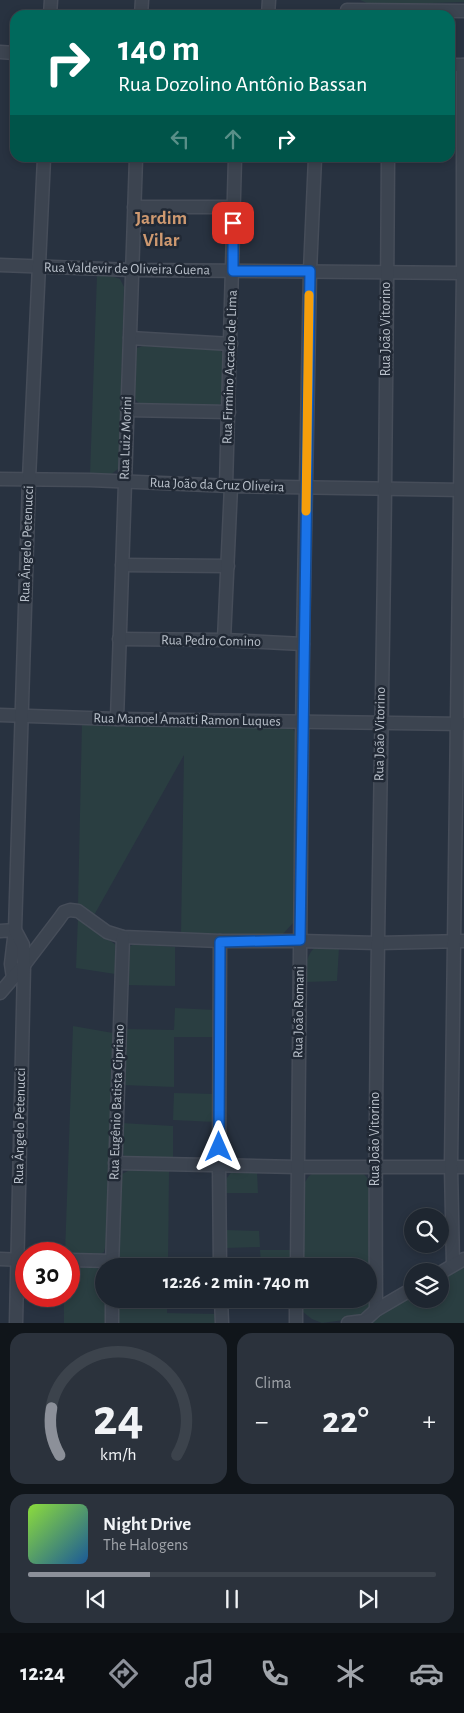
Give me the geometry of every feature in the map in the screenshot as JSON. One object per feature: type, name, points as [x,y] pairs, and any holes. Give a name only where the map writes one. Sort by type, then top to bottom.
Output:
[{"type":"street","points":[[347,8],[425,10]]},
{"type":"street","points":[[459,1262],[464,65]]},
{"type":"street","name":"Rua Ângelo Petenucci","points":[[13,978],[29,480],[44,162]]},
{"type":"street","name":"Rua Luiz Morini","points":[[116,719],[136,162]]},
{"type":"street","name":"Rua Firmino Accacio de Lima","points":[[224,640],[228,566],[229,412],[235,162]]},
{"type":"street","name":"Rua João Romani","points":[[296,1258],[303,644],[310,271],[315,162]]},
{"type":"street","name":"Rua João Vitorino","points":[[376,1310],[375,1167],[388,162]]},
{"type":"street","points":[[134,208],[234,207]]},
{"type":"street","name":"Rua Valdevir de Oliveira Guena","points":[[0,265],[132,270],[464,273]]},
{"type":"street","points":[[130,338],[231,344]]},
{"type":"street","points":[[127,410],[229,412]]},
{"type":"street","name":"Rua João da Cruz Oliveira","points":[[0,479],[229,486],[462,490]]},
{"type":"street","points":[[122,565],[228,566]]},
{"type":"street","name":"Rua Pedro Comino","points":[[119,639],[224,640],[303,644]]},
{"type":"street","name":"Rua Manoel Amatti Ramon Luques","points":[[0,715],[116,719],[460,724]]},
{"type":"street","points":[[0,993],[24,965],[58,918],[64,912],[70,910],[78,911],[107,932],[123,938],[220,942],[300,940],[378,943],[460,941]]},
{"type":"street","points":[[0,931],[15,930]]},
{"type":"street","name":"Rua Ângelo Petenucci","points":[[15,930],[23,945],[24,965],[22,1242]]},
{"type":"street","name":"Rua Eugênio Batista Cipriano","points":[[112,1258],[123,938]]},
{"type":"street","points":[[220,942],[220,1258]]},
{"type":"street","points":[[115,1164],[297,1167],[458,1166]]},
{"type":"street","points":[[0,1259],[15,1260]]},
{"type":"street","points":[[80,1261],[95,1262]]},
{"type":"street","points":[[348,1323],[364,1321],[376,1310],[404,1294]]},
{"type":"street","name":"Rua Ângelo Petenucci","points":[[16,1323],[18,1307]]},
{"type":"street","points":[[112,1308],[112,1323]]},
{"type":"street","points":[[221,1308],[222,1323]]},
{"type":"street","points":[[296,1308],[296,1323]]},
{"type":"green space","points":[[360,0],[464,0],[464,2],[372,5]]},
{"type":"green space","points":[[97,275],[120,279],[124,287],[119,458],[118,469],[110,475],[90,475]]},
{"type":"green space","points":[[143,346],[214,348],[221,351],[225,358],[223,398],[220,404],[210,408],[143,405],[138,402],[133,390],[133,366],[137,348]]},
{"type":"green space","points":[[82,722],[288,727],[293,729],[296,734],[293,923],[282,935],[181,933],[184,755],[93,917],[78,905]]},
{"type":"green space","points":[[78,917],[116,945],[115,974],[76,968]]},
{"type":"green space","points":[[134,944],[175,947],[175,986],[125,985],[129,947]]},
{"type":"green space","points":[[314,948],[339,948],[337,981],[305,982],[307,960]]},
{"type":"green space","points":[[175,1008],[215,1010],[215,1037],[174,1037],[174,1087],[122,1085],[124,1029],[174,1030]]},
{"type":"green space","points":[[73,1026],[113,1033],[106,1244],[104,1252],[100,1254],[80,1254],[80,1242],[65,1242]]},
{"type":"green space","points":[[174,1093],[215,1094],[215,1122],[173,1120]]},
{"type":"green space","points":[[121,1123],[173,1126],[173,1158],[125,1157],[120,1149]]},
{"type":"green space","points":[[130,1170],[169,1171],[168,1258],[117,1258],[120,1175]]},
{"type":"green space","points":[[233,1171],[257,1172],[258,1193],[223,1193],[225,1181]]},
{"type":"green space","points":[[316,1171],[361,1171],[370,1181],[371,1258],[303,1258],[303,1185],[309,1176]]},
{"type":"green space","points":[[225,1230],[259,1231],[260,1247],[225,1248]]},
{"type":"green space","points":[[260,1250],[291,1250],[291,1258],[261,1258]]},
{"type":"green space","points":[[464,1265],[464,1323],[367,1323],[378,1314],[404,1299],[404,1308],[449,1308],[449,1274]]},
{"type":"green space","points":[[80,1267],[95,1268],[95,1308],[107,1308],[107,1323],[64,1323],[64,1307],[80,1307]]},
{"type":"green space","points":[[117,1308],[167,1308],[167,1313],[216,1314],[215,1323],[117,1323]]},
{"type":"green space","points":[[303,1308],[369,1308],[359,1318],[322,1323],[312,1319],[303,1312]]},
{"type":"slow traffic","points":[[306,511],[309,295]]},
{"type":"district","name":"Jardim Vilar","points":[[161,229]]},
{"type":"route","points":[[219,1147],[220,942],[300,940],[310,271],[233,271],[233,223]]}]
